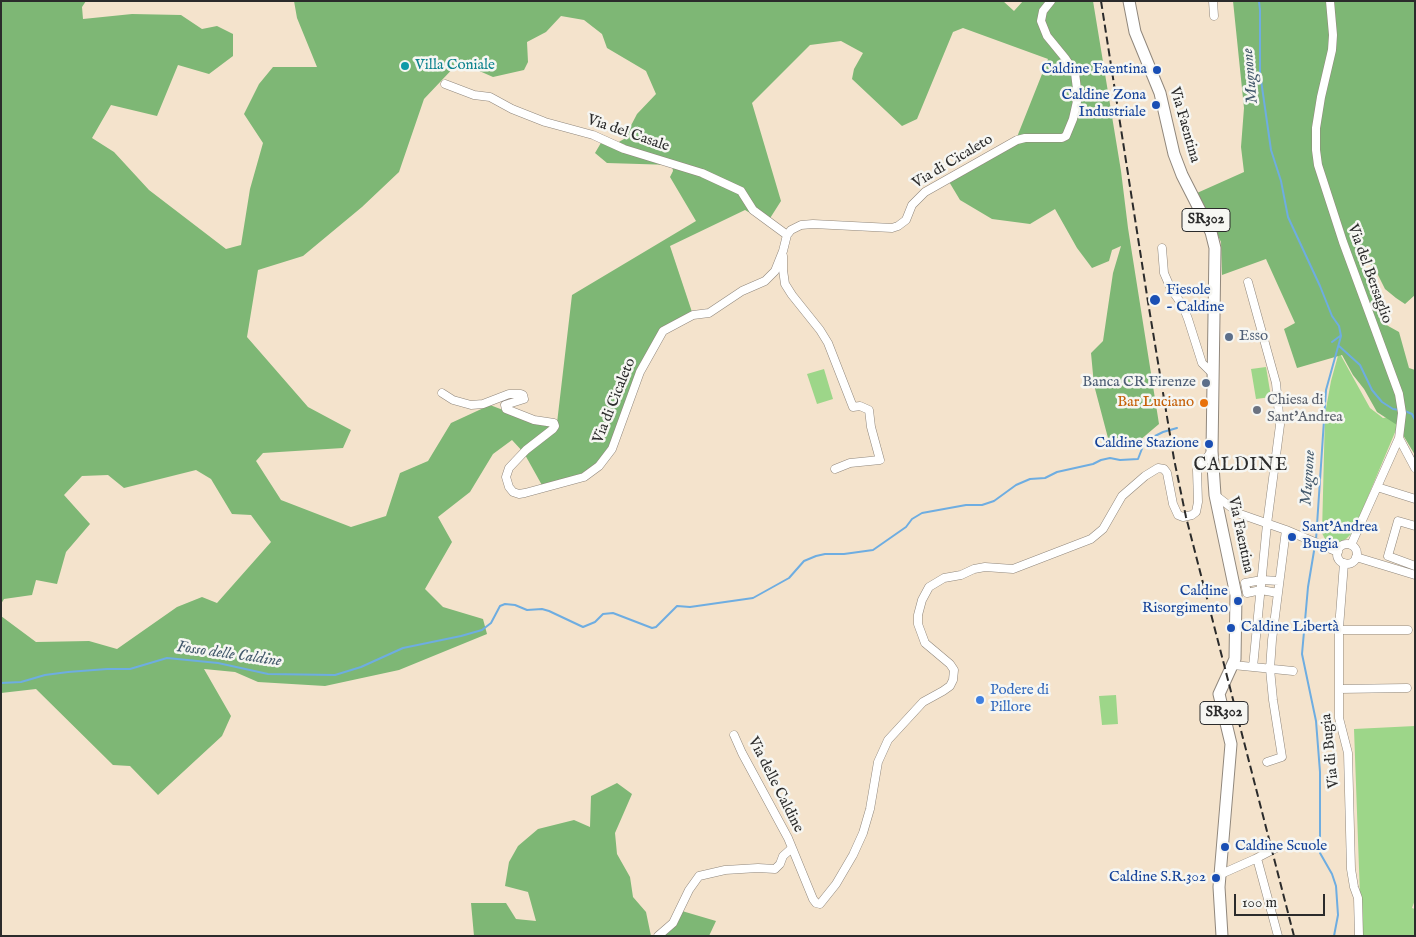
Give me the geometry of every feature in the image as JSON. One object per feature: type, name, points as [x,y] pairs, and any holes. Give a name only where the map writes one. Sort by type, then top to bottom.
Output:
[{"type":"main road","name":"Via Faentina","points":[[1129,1],[1135,32],[1160,93],[1174,154],[1182,175],[1214,239],[1216,256],[1212,451],[1216,495],[1235,588],[1235,652],[1233,665],[1219,694],[1231,744],[1219,875],[1222,936]]},
{"type":"street","name":"Via di Cicaleto","points":[[442,393],[453,400],[471,405],[483,404],[509,394],[521,394],[524,399],[505,405],[506,409],[534,420],[554,423],[556,426],[553,429],[526,450],[509,468],[506,478],[509,487],[514,492],[519,494],[526,493],[584,477],[599,466],[612,449],[640,372],[663,331],[694,315],[709,313],[742,290],[765,281],[774,272],[783,251],[787,235],[795,228],[801,225],[813,224],[892,228],[898,226],[906,220],[912,205],[925,192],[1017,140],[1025,138],[1062,138],[1066,136],[1073,119],[1078,97],[1075,73],[1047,36],[1040,21],[1043,10],[1051,1]]},
{"type":"street","points":[[1213,1],[1214,16]]},
{"type":"street","name":"Via del Bersaglio","points":[[1330,1],[1333,43],[1316,128],[1318,165],[1343,242],[1399,394],[1402,410],[1399,438],[1351,545]]},
{"type":"street","name":"Via del Casale","points":[[444,84],[474,95],[490,97],[512,110],[545,122],[593,136],[624,149],[702,173],[741,192],[753,210],[787,235]]},
{"type":"street","points":[[1162,248],[1164,273],[1171,289],[1186,312],[1202,363],[1213,374]]},
{"type":"street","points":[[783,251],[783,270],[786,284],[828,343],[853,407],[860,406],[869,410],[880,460],[850,463],[835,470]]},
{"type":"street","points":[[1248,282],[1276,382],[1280,425],[1267,524],[1254,667]]},
{"type":"street","points":[[1399,438],[1415,468]]},
{"type":"street","name":"Via delle Caldine","points":[[734,735],[792,848],[814,901],[818,904],[822,902],[850,861],[863,834],[870,809],[878,762],[888,740],[923,702],[944,691],[953,680],[954,670],[950,664],[924,643],[918,624],[922,600],[929,587],[944,578],[961,575],[974,569],[985,567],[1013,569],[1091,539],[1104,529],[1122,496],[1156,469],[1162,468],[1167,472],[1173,504],[1178,515],[1183,517],[1192,515],[1196,512],[1198,502],[1197,470],[1212,451]]},
{"type":"street","points":[[1377,487],[1415,500]]},
{"type":"street","points":[[1216,495],[1240,514],[1286,530],[1338,552]]},
{"type":"street","points":[[1415,526],[1398,521],[1388,556],[1415,566]]},
{"type":"street","points":[[1267,762],[1282,756],[1270,669],[1286,530]]},
{"type":"street","points":[[1344,545],[1351,545],[1355,549],[1356,556],[1353,562],[1344,563],[1339,559],[1338,552],[1344,545]]},
{"type":"street","points":[[1356,556],[1415,575]]},
{"type":"street","name":"Via di Bugia","points":[[1344,563],[1339,630],[1340,718],[1348,753],[1352,869],[1354,888],[1358,898],[1359,936]]},
{"type":"street","points":[[1278,593],[1261,590],[1247,593],[1245,583],[1262,580],[1279,581]]},
{"type":"street","points":[[1339,630],[1408,630]]},
{"type":"street","points":[[1233,665],[1293,671]]},
{"type":"street","points":[[1339,689],[1407,688]]},
{"type":"street","points":[[1219,875],[1280,846]]},
{"type":"street","name":"Via delle Caldine","points":[[658,936],[673,923],[690,890],[700,876],[725,870],[775,869],[780,864],[783,856],[792,848]]},
{"type":"street","points":[[1255,859],[1258,862],[1278,936]]},
{"type":"green space","points":[[1,1],[86,1],[82,7],[83,19],[132,14],[181,15],[202,29],[217,26],[233,34],[233,56],[209,74],[178,65],[157,116],[111,105],[92,138],[114,152],[149,190],[226,249],[241,245],[250,189],[263,143],[244,114],[259,84],[273,67],[317,67],[297,18],[294,1],[1003,1],[1014,11],[1023,1],[1093,1],[1159,424],[1133,446],[1108,438],[1094,385],[1091,353],[1103,341],[1113,273],[1121,246],[1112,250],[1109,261],[1092,268],[1077,248],[1055,209],[1030,224],[992,219],[960,200],[948,180],[1015,142],[1048,59],[963,28],[953,32],[917,119],[902,126],[852,79],[854,69],[863,53],[841,41],[810,45],[752,103],[781,201],[767,223],[745,210],[670,246],[693,315],[663,331],[640,372],[612,449],[584,477],[543,487],[524,453],[512,440],[493,454],[470,492],[438,517],[452,542],[425,589],[443,607],[483,619],[487,634],[399,670],[325,686],[258,682],[235,672],[204,669],[231,716],[222,736],[158,795],[130,766],[113,765],[36,689],[1,693],[1,616],[36,642],[89,641],[117,649],[177,607],[202,597],[217,603],[271,542],[251,515],[232,514],[211,479],[196,470],[124,488],[108,475],[82,476],[64,495],[90,524],[66,552],[57,584],[36,580],[32,595],[4,599],[1,604]],"holes":[[[561,16],[584,20],[602,34],[607,48],[646,71],[656,94],[637,114],[624,139],[617,143],[602,141],[595,153],[607,163],[672,165],[673,171],[670,177],[696,221],[572,295],[557,423],[542,425],[490,405],[451,423],[428,461],[400,473],[386,516],[351,527],[281,500],[256,461],[263,453],[343,448],[351,430],[308,407],[247,337],[258,270],[303,256],[362,207],[399,172],[424,99],[459,62],[493,77],[524,70],[528,62],[527,42],[546,32]]]},
{"type":"green space","points":[[1233,1],[1415,1],[1415,295],[1405,304],[1396,298],[1385,289],[1377,273],[1364,256],[1360,256],[1374,289],[1381,322],[1399,332],[1409,368],[1415,370],[1415,455],[1397,425],[1377,412],[1342,355],[1297,368],[1284,329],[1295,323],[1266,259],[1222,275],[1221,242],[1197,193],[1244,172],[1241,147],[1244,108]]},
{"type":"green space","points":[[1339,352],[1370,408],[1383,418],[1398,416],[1396,430],[1353,532],[1346,539],[1336,544],[1326,541],[1322,533],[1325,414]]},
{"type":"green space","points":[[1266,367],[1271,397],[1256,399],[1251,369]]},
{"type":"green space","points":[[824,369],[833,399],[817,404],[807,374]]},
{"type":"green space","points":[[1116,695],[1118,724],[1102,725],[1099,696]]},
{"type":"green space","points":[[1415,726],[1415,900],[1412,908],[1415,909],[1415,936],[1356,936],[1360,896],[1354,729]]},
{"type":"green space","points":[[617,783],[632,794],[615,833],[617,854],[630,877],[633,897],[646,912],[651,936],[474,936],[471,903],[506,903],[516,919],[536,921],[528,892],[505,886],[509,862],[518,846],[538,829],[574,820],[590,827],[591,796]]},
{"type":"green space","points":[[682,911],[716,921],[709,936],[662,936]]},
{"type":"waterway","name":"Mugnone","points":[[1259,1],[1260,73],[1271,150],[1281,181],[1288,217],[1332,316],[1339,326],[1341,336],[1326,390],[1316,540]]},
{"type":"waterway","name":"Fosso delle Caldine","points":[[1332,342],[1340,336]]},
{"type":"waterway","points":[[1339,346],[1360,365],[1372,390],[1382,402],[1393,409],[1400,410]]},
{"type":"waterway","points":[[1405,411],[1412,414],[1415,420]]},
{"type":"waterway","name":"Fosso delle Caldine","points":[[1,683],[21,682],[45,675],[68,672],[130,669],[167,658],[218,663],[268,674],[335,675],[361,667],[403,648],[482,630],[491,623],[500,606],[505,604],[515,605],[527,610],[542,609],[549,611],[583,627],[595,622],[603,614],[613,613],[652,628],[656,627],[677,606],[690,607],[753,598],[789,578],[804,561],[816,556],[873,550],[906,527],[912,519],[922,513],[966,505],[982,505],[994,501],[1016,485],[1030,479],[1045,478],[1057,472],[1093,464],[1101,460],[1110,458],[1120,460],[1138,459],[1143,446],[1149,439],[1177,428]]},
{"type":"waterway","name":"Mugnone","points":[[1315,545],[1308,587],[1302,654],[1316,721],[1320,772],[1320,853],[1332,874],[1336,886],[1338,915],[1334,936]]},
{"type":"railway","points":[[1101,1],[1174,459],[1186,517],[1294,936]]},
{"type":"place","name":"Villa Coniale","points":[[405,66]]},
{"type":"place","name":"Caldine Faentina","points":[[1157,70]]},
{"type":"place","name":"Caldine Zona Industriale","points":[[1156,105]]},
{"type":"place","name":"Fiesole - Caldine","points":[[1155,300]]},
{"type":"place","name":"Esso","points":[[1229,337]]},
{"type":"place","name":"Banca CR Firenze","points":[[1206,383]]},
{"type":"place","name":"Bar Luciano","points":[[1204,403]]},
{"type":"place","name":"Chiesa di Sant'Andrea","points":[[1257,410]]},
{"type":"place","name":"Caldine Stazione","points":[[1209,444]]},
{"type":"place","name":"Sant'Andrea Bugia","points":[[1292,537]]},
{"type":"place","name":"Caldine Risorgimento","points":[[1238,601]]},
{"type":"place","name":"Caldine Libertà","points":[[1231,628]]},
{"type":"place","name":"Podere di Pillore","points":[[980,700]]},
{"type":"place","name":"Caldine Scuole","points":[[1225,847]]},
{"type":"place","name":"Caldine S.R.302","points":[[1216,878]]},
{"type":"district","name":"CALDINE","points":[[1241,466]]}]
